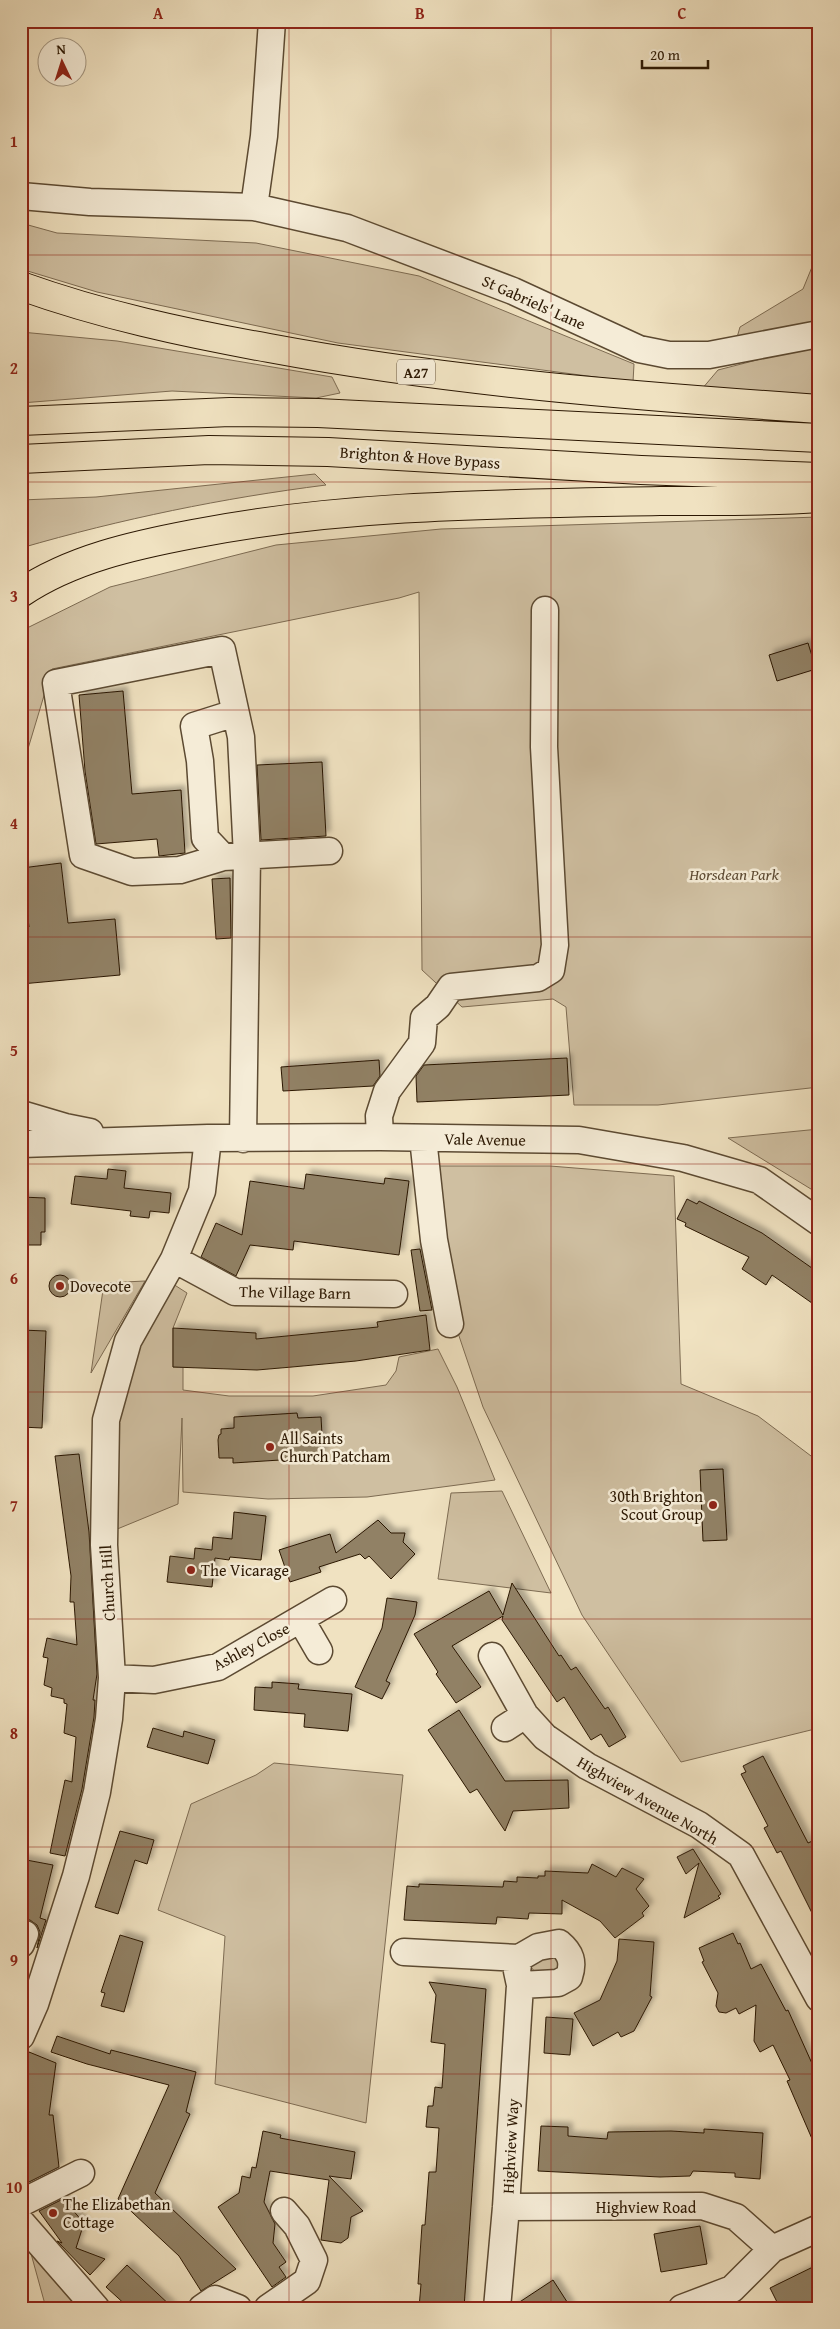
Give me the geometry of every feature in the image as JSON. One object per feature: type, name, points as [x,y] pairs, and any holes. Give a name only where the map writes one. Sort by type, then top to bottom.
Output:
[{"type":"highway","name":"A27","points":[[21,286],[142,323],[332,360],[525,386],[819,409]]},
{"type":"highway","points":[[21,421],[230,412],[318,413],[602,429],[819,438]]},
{"type":"highway","name":"Brighton & Hove Bypass","points":[[21,459],[209,450],[318,451],[632,470],[819,477]]},
{"type":"highway","points":[[21,593],[44,578],[145,543],[229,526],[338,512],[604,502],[819,498]]},
{"type":"street","points":[[254,207],[264,136],[272,21]]},
{"type":"street","name":"St Gabriels' Lane","points":[[21,196],[90,202],[254,207],[347,228],[513,291],[638,349],[669,355],[709,355],[819,334]]},
{"type":"street","points":[[380,1136],[379,1116],[387,1091],[422,1043],[424,1018],[438,1006],[451,987],[538,978],[551,970],[555,946],[544,746],[545,610]]},
{"type":"street","points":[[243,1139],[235,857],[241,737],[222,650],[56,683],[83,855],[132,872],[180,870],[235,857],[329,851]]},
{"type":"street","points":[[235,857],[205,838],[200,761],[194,726],[236,713]]},
{"type":"street","name":"Vale Avenue","points":[[21,1114],[65,1127],[134,1140]]},
{"type":"street","name":"Vale Avenue","points":[[21,1144],[208,1138],[380,1136],[579,1140],[683,1158],[759,1180],[819,1222]]},
{"type":"street","name":"Church Hill","points":[[21,2036],[35,2004],[76,1876],[98,1792],[109,1719],[112,1678],[104,1545],[106,1420],[128,1341],[174,1259],[202,1191],[208,1138]]},
{"type":"street","points":[[423,1138],[434,1240],[450,1324]]},
{"type":"street","name":"The Village Barn","points":[[174,1259],[235,1292],[394,1294]]},
{"type":"street","name":"Ashley Close","points":[[112,1678],[154,1680],[218,1667],[333,1600]]},
{"type":"street","name":"Ashley Close","points":[[301,1620],[319,1651]]},
{"type":"street","name":"Highview Avenue North","points":[[492,1656],[515,1722],[545,1737],[587,1766],[699,1825],[741,1855],[819,1998]]},
{"type":"street","points":[[404,1952],[518,1958],[538,1947],[559,1943],[569,1951],[573,1965],[569,1977],[558,1983],[520,1984]]},
{"type":"street","name":"Highview Way","points":[[497,2308],[506,2206],[520,1984],[517,1971],[518,1958]]},
{"type":"street","points":[[21,2203],[81,2173]]},
{"type":"street","name":"Highview Road","points":[[506,2206],[702,2206],[736,2217],[772,2249]]},
{"type":"street","points":[[268,2308],[307,2282],[314,2260],[297,2226],[284,2211]]},
{"type":"street","points":[[21,2222],[96,2308]]},
{"type":"street","points":[[682,2308],[732,2289],[772,2249],[819,2228]]},
{"type":"street","points":[[202,2308],[215,2299],[238,2308]]},
{"type":"green space","points":[[819,183],[819,325],[736,341],[740,327],[803,289],[812,267],[813,190]]},
{"type":"green space","points":[[21,223],[57,233],[256,243],[419,276],[634,364],[633,382],[338,343],[97,292],[21,269]]},
{"type":"green space","points":[[21,332],[117,341],[332,377],[340,393],[316,398],[172,391],[21,403]]},
{"type":"green space","points":[[819,344],[819,402],[696,396],[718,370]]},
{"type":"green space","points":[[315,474],[326,485],[172,510],[21,548],[21,500],[96,497]]},
{"type":"green space","name":"Horsdean Park","points":[[819,517],[819,1087],[658,1105],[574,1105],[566,1007],[553,999],[462,1007],[422,970],[419,592],[399,598],[52,669],[21,772],[21,631],[110,587],[276,545],[441,529]]},
{"type":"green space","points":[[819,1129],[819,1194],[728,1138]]},
{"type":"green space","points":[[436,1166],[550,1166],[674,1176],[681,1384],[758,1416],[819,1462],[819,1728],[681,1762],[582,1615],[483,1407],[458,1333]]},
{"type":"green space","points":[[145,1281],[91,1373],[104,1283]]},
{"type":"green space","points":[[173,1284],[187,1293],[173,1328],[173,1367],[183,1367],[183,1390],[229,1396],[313,1396],[386,1385],[396,1371],[399,1357],[438,1349],[457,1387],[495,1480],[367,1497],[268,1499],[183,1492],[182,1418],[178,1504],[110,1532],[117,1408],[149,1322]]},
{"type":"green space","points":[[502,1491],[551,1593],[438,1579],[451,1493]]},
{"type":"green space","points":[[274,1763],[403,1775],[366,2123],[215,2084],[225,1936],[158,1910],[191,1804],[256,1775]]},
{"type":"green space","points":[[541,1955],[562,1958],[557,1973],[535,1972],[531,1967],[532,1962]]},
{"type":"green space","points":[[30,2250],[86,2308],[46,2308]]},
{"type":"building","points":[[808,643],[816,669],[777,681],[769,655]]},
{"type":"building","points":[[123,691],[132,794],[181,790],[185,853],[159,856],[157,839],[96,844],[85,771],[79,695]]},
{"type":"building","points":[[322,762],[326,836],[261,840],[257,765]]},
{"type":"building","points":[[61,863],[68,923],[115,919],[120,975],[21,984],[21,928],[29,927],[22,868]]},
{"type":"building","points":[[230,878],[231,938],[216,939],[212,879]]},
{"type":"building","points":[[567,1058],[569,1095],[417,1102],[416,1076],[424,1065]]},
{"type":"building","points":[[379,1060],[380,1076],[373,1086],[283,1091],[281,1067]]},
{"type":"building","points":[[108,1169],[126,1171],[124,1188],[171,1193],[169,1213],[150,1211],[149,1218],[130,1216],[131,1211],[71,1204],[75,1176],[107,1179]]},
{"type":"building","points":[[306,1174],[384,1184],[385,1178],[409,1181],[399,1255],[294,1241],[293,1250],[250,1245],[236,1276],[201,1257],[216,1223],[242,1235],[250,1181],[304,1189]]},
{"type":"building","points":[[21,1197],[45,1198],[45,1232],[41,1232],[41,1245],[21,1245]]},
{"type":"building","points":[[687,1199],[697,1204],[699,1201],[762,1233],[819,1273],[819,1308],[772,1275],[766,1285],[742,1269],[749,1257],[685,1226],[686,1223],[677,1219]]},
{"type":"building","points":[[420,1249],[432,1310],[420,1311],[411,1250]]},
{"type":"building","name":"Dovecote","points":[[60,1275],[68,1278],[71,1286],[68,1294],[60,1297],[52,1294],[49,1286],[52,1278]]},
{"type":"building","points":[[426,1315],[430,1350],[356,1361],[257,1370],[173,1367],[173,1328],[256,1333],[256,1339],[378,1327],[377,1322]]},
{"type":"building","points":[[21,1330],[46,1331],[42,1428],[21,1427]]},
{"type":"building","name":"All Saints Church Patcham","points":[[297,1413],[298,1418],[321,1417],[323,1453],[296,1455],[296,1459],[233,1463],[233,1458],[219,1458],[218,1440],[221,1429],[234,1428],[234,1417]]},
{"type":"building","points":[[79,1454],[89,1532],[97,1674],[93,1700],[95,1700],[94,1717],[82,1789],[65,1856],[50,1853],[65,1780],[72,1782],[76,1737],[64,1733],[67,1704],[64,1703],[64,1699],[51,1696],[52,1688],[44,1685],[48,1658],[43,1657],[47,1638],[77,1645],[74,1602],[70,1602],[71,1576],[55,1456]]},
{"type":"building","name":"30th Brighton Scout Group","points":[[723,1469],[727,1540],[703,1541],[700,1470]]},
{"type":"building","points":[[234,1512],[266,1516],[261,1560],[230,1557],[229,1560],[215,1558],[212,1587],[167,1582],[170,1556],[194,1559],[195,1548],[212,1550],[213,1537],[232,1539]]},
{"type":"building","points":[[378,1520],[391,1533],[405,1533],[403,1542],[415,1554],[391,1579],[369,1556],[365,1559],[360,1554],[319,1567],[321,1572],[290,1582],[279,1550],[330,1534],[336,1553]]},
{"type":"building","points":[[512,1583],[559,1656],[561,1655],[571,1670],[576,1667],[605,1709],[608,1707],[626,1737],[609,1747],[601,1734],[591,1740],[564,1697],[557,1702],[502,1620],[503,1616],[452,1646],[481,1687],[456,1703],[436,1674],[438,1672],[414,1634],[489,1591],[503,1615]]},
{"type":"building","points":[[387,1598],[417,1602],[415,1615],[386,1681],[390,1683],[382,1699],[355,1687],[382,1628]]},
{"type":"building","points":[[272,1682],[299,1684],[298,1689],[352,1694],[348,1731],[304,1727],[305,1714],[254,1710],[255,1687],[272,1688]]},
{"type":"building","points":[[459,1710],[505,1781],[568,1780],[569,1808],[513,1811],[505,1831],[477,1789],[470,1793],[428,1730]]},
{"type":"building","points":[[153,1728],[183,1737],[184,1731],[215,1740],[208,1764],[147,1747]]},
{"type":"building","points":[[763,1756],[808,1843],[819,1838],[819,1927],[781,1851],[777,1853],[764,1828],[768,1826],[741,1774],[746,1772],[743,1766]]},
{"type":"building","points":[[120,1831],[154,1840],[147,1864],[135,1860],[118,1914],[95,1907]]},
{"type":"building","points":[[693,1849],[721,1894],[718,1896],[720,1898],[684,1918],[699,1863],[686,1874],[677,1857]]},
{"type":"building","points":[[21,1859],[53,1865],[40,1918],[46,1920],[37,1948],[40,1932],[37,1925],[30,1920],[21,1920]]},
{"type":"building","points":[[592,1864],[616,1877],[622,1868],[644,1879],[636,1889],[649,1906],[642,1913],[644,1916],[615,1938],[600,1921],[562,1900],[562,1914],[529,1913],[528,1919],[497,1917],[496,1924],[404,1920],[407,1886],[419,1887],[419,1884],[503,1887],[504,1881],[517,1882],[517,1877],[538,1878],[538,1876],[545,1876],[545,1871],[588,1873]]},
{"type":"building","points":[[733,1933],[738,1944],[740,1943],[751,1969],[761,1964],[786,2011],[788,2010],[819,2079],[819,2155],[787,2081],[790,2080],[773,2045],[760,2052],[754,2041],[756,2005],[739,2014],[736,2008],[726,2013],[719,2012],[716,2006],[718,1993],[702,1962],[704,1961],[699,1948]]},
{"type":"building","points":[[120,1935],[143,1942],[124,2012],[101,2006],[105,1993],[101,1992]]},
{"type":"building","points":[[619,1939],[654,1942],[650,1996],[652,1997],[634,2031],[621,2037],[618,2032],[593,2046],[574,2013],[600,2000],[617,1961]]},
{"type":"building","points":[[429,1982],[486,1989],[464,2308],[419,2308],[421,2284],[418,2284],[422,2225],[425,2225],[429,2172],[436,2172],[439,2128],[426,2127],[428,2106],[433,2106],[435,2087],[442,2088],[445,2044],[431,2042],[436,1995]]},
{"type":"building","points":[[546,2017],[573,2019],[570,2055],[544,2053]]},
{"type":"building","points":[[57,2036],[110,2054],[111,2050],[196,2072],[186,2112],[190,2114],[155,2193],[236,2269],[201,2291],[179,2256],[118,2199],[169,2085],[87,2064],[51,2052]]},
{"type":"building","points":[[29,2052],[56,2063],[49,2115],[53,2115],[59,2167],[27,2183],[21,2169],[21,2068]]},
{"type":"building","points":[[541,2126],[568,2127],[568,2136],[607,2139],[608,2132],[671,2131],[704,2133],[704,2129],[763,2133],[760,2179],[735,2177],[735,2173],[693,2171],[690,2176],[660,2177],[538,2171]]},
{"type":"building","points":[[263,2131],[281,2135],[280,2138],[355,2152],[351,2179],[329,2176],[363,2211],[351,2217],[348,2238],[341,2243],[321,2240],[329,2180],[270,2171],[264,2202],[275,2224],[273,2243],[286,2262],[279,2267],[286,2277],[272,2287],[218,2207],[239,2193],[242,2176],[250,2178],[252,2167],[256,2168]]},
{"type":"building","points":[[63,2199],[84,2223],[76,2248],[105,2259],[90,2275],[57,2241],[62,2243],[39,2211]]},
{"type":"building","points":[[700,2226],[707,2264],[661,2272],[654,2234]]},
{"type":"building","points":[[819,2264],[819,2304],[810,2308],[780,2308],[770,2288]]},
{"type":"building","points":[[127,2265],[173,2308],[129,2308],[106,2287]]},
{"type":"building","points":[[553,2280],[571,2308],[512,2308],[512,2307]]},
{"type":"place","name":"Dovecote","points":[[60,1286]]},
{"type":"place","name":"All Saints Church Patcham","points":[[270,1447]]},
{"type":"place","name":"30th Brighton Scout Group","points":[[713,1505]]},
{"type":"place","name":"The Vicarage","points":[[191,1570]]},
{"type":"place","name":"The Elizabethan Cottage","points":[[53,2213]]}]
